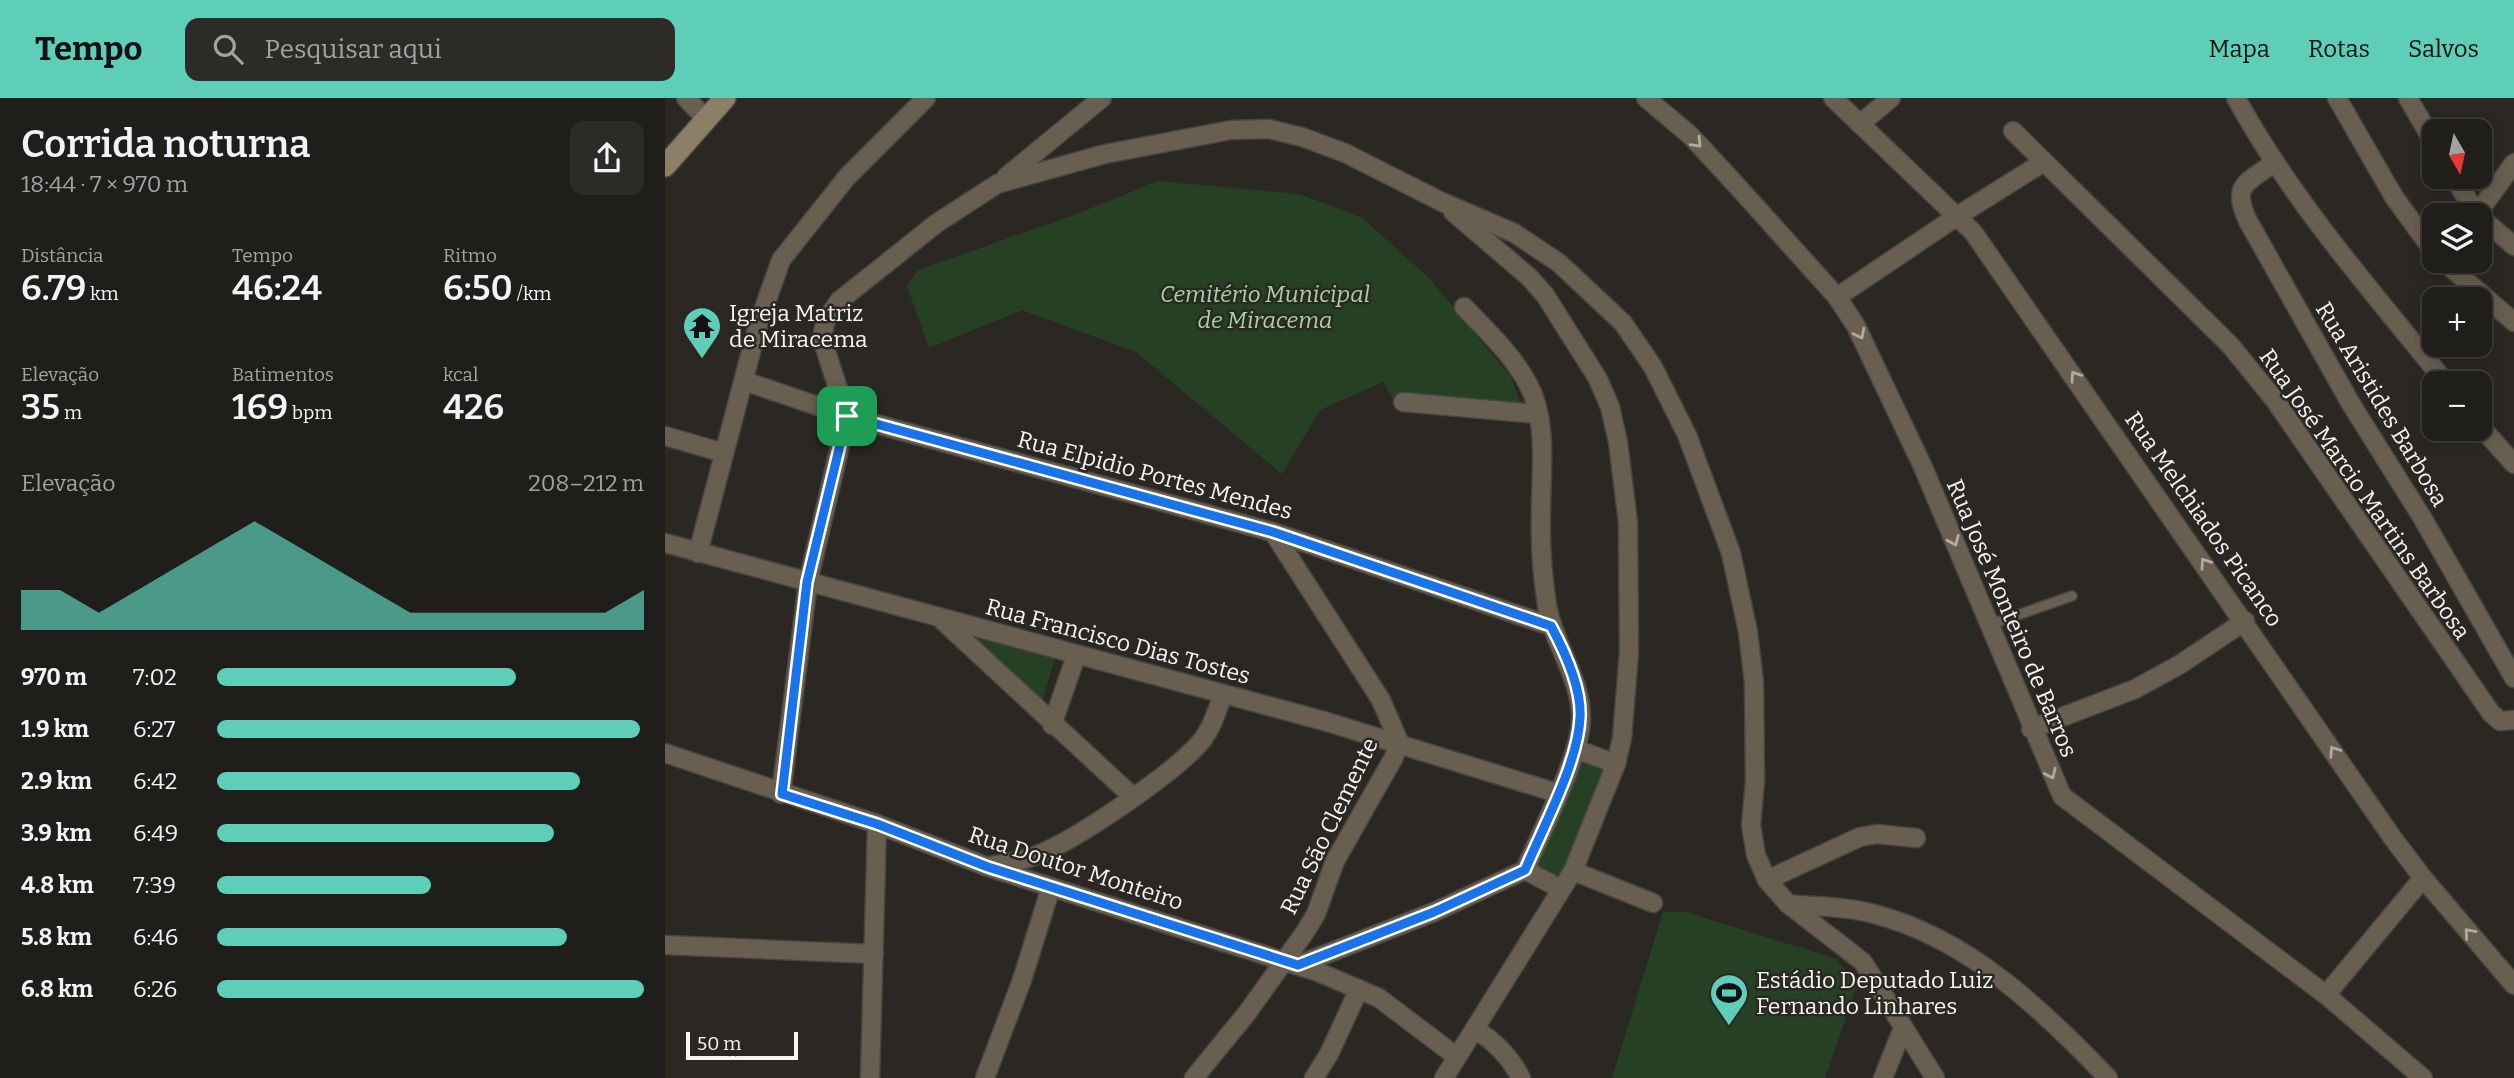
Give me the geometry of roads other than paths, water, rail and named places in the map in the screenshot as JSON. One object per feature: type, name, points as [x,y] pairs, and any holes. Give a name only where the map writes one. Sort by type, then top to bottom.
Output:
[{"type":"street","points":[[686,98],[707,120]]},
{"type":"street","points":[[665,166],[725,98]]},
{"type":"street","points":[[698,553],[762,312],[781,260],[847,177],[926,98]]},
{"type":"street","points":[[782,794],[807,582],[847,416],[822,339],[825,322],[839,301],[937,223],[997,184],[1102,98]]},
{"type":"street","name":"Rua José Monteiro de Barros","points":[[1646,98],[1691,136],[1837,297],[1856,326],[1923,467],[2055,783],[2068,801],[2326,995],[2423,1078]]},
{"type":"street","name":"Rua Melchiados Picanco","points":[[1833,98],[1958,215],[2038,322],[2423,878],[2514,985]]},
{"type":"street","points":[[1860,124],[1891,98]]},
{"type":"street","points":[[2236,98],[2274,163],[2437,371]]},
{"type":"street","points":[[2337,98],[2394,197],[2422,235]]},
{"type":"street","points":[[2408,98],[2422,123]]},
{"type":"street","points":[[997,184],[1105,154],[1231,130],[1269,129],[1302,137],[1345,153],[1442,202],[1514,233],[1559,263],[1594,293],[1623,323],[1645,356],[1687,435],[1731,553],[1748,632],[1756,722],[1751,825],[1756,855],[1767,880],[1788,904],[1863,962],[1935,1078]]},
{"type":"street","name":"Rua José Marcio Martins Barbosa","points":[[2013,131],[2042,163],[2230,345],[2274,399],[2491,713],[2500,720],[2514,720]]},
{"type":"street","points":[[1837,297],[1958,215],[2042,163]]},
{"type":"street","name":"Rua Aristides Barbosa","points":[[2274,163],[2242,185],[2239,193],[2241,206],[2351,404],[2423,519],[2514,678]]},
{"type":"street","points":[[2486,203],[2514,163]]},
{"type":"street","points":[[1442,202],[1529,277],[1545,296],[1598,379],[1610,407],[1620,453],[1627,523],[1629,652],[1624,726],[1616,764],[1573,871],[1523,948],[1476,1031],[1444,1078]]},
{"type":"street","points":[[2492,227],[2514,246]]},
{"type":"street","points":[[2457,273],[2514,322]]},
{"type":"street","points":[[1291,962],[1434,912],[1525,870],[1576,748],[1581,716],[1577,693],[1563,649],[1551,626],[1544,582],[1540,513],[1542,457],[1537,414],[1530,387],[1515,362],[1464,307]]},
{"type":"street","name":"Rua Elpidio Portes Mendes","points":[[744,381],[847,416],[1273,532],[1551,626]]},
{"type":"street","points":[[1403,402],[1537,414]]},
{"type":"street","points":[[665,436],[724,453]]},
{"type":"street","points":[[2492,439],[2514,464]]},
{"type":"street","name":"Rua São Clemente","points":[[1194,1078],[1291,962],[1316,914],[1335,862],[1394,757],[1399,742],[1381,700],[1273,532]]},
{"type":"street","name":"Rua Francisco Dias Tostes","points":[[665,543],[1399,742],[1557,793]]},
{"type":"street","points":[[941,619],[1052,725],[1132,796]]},
{"type":"street","points":[[2031,729],[2135,689],[2179,665],[2245,621]]},
{"type":"street","points":[[1052,725],[1076,656]]},
{"type":"street","points":[[988,867],[1018,861],[1061,844],[1132,796],[1192,752],[1206,735],[1223,695]]},
{"type":"street","points":[[1576,748],[1616,764]]},
{"type":"street","name":"Rua Doutor Monteiro","points":[[665,753],[877,824],[988,867],[1291,962],[1379,998],[1457,1057]]},
{"type":"street","points":[[870,1078],[877,824]]},
{"type":"street","points":[[1767,880],[1860,838],[1877,834],[1916,838]]},
{"type":"street","points":[[1525,870],[1561,889]]},
{"type":"street","points":[[1573,871],[1653,903]]},
{"type":"street","points":[[2326,995],[2423,878]]},
{"type":"street","points":[[985,1078],[1023,980],[1051,887]]},
{"type":"street","points":[[1788,904],[1874,914],[1964,953],[2059,1026],[2108,1078]]},
{"type":"street","points":[[665,945],[874,954]]},
{"type":"street","points":[[1314,1078],[1329,1054],[1359,989]]},
{"type":"street","points":[[1883,1078],[1903,1028]]},
{"type":"street","points":[[1476,1031],[1491,1039],[1521,1078]]},
{"type":"lane","points":[[1989,625],[2072,596]]},
{"type":"place","name":"Igreja Matriz de Miracema","points":[[702,360]]},
{"type":"place","name":"Estádio Deputado Luiz Fernando Linhares","points":[[1729,1027]]},
{"type":"park label","name":"Cemitério Municipal de Miracema","points":[[1265,307]]}]
